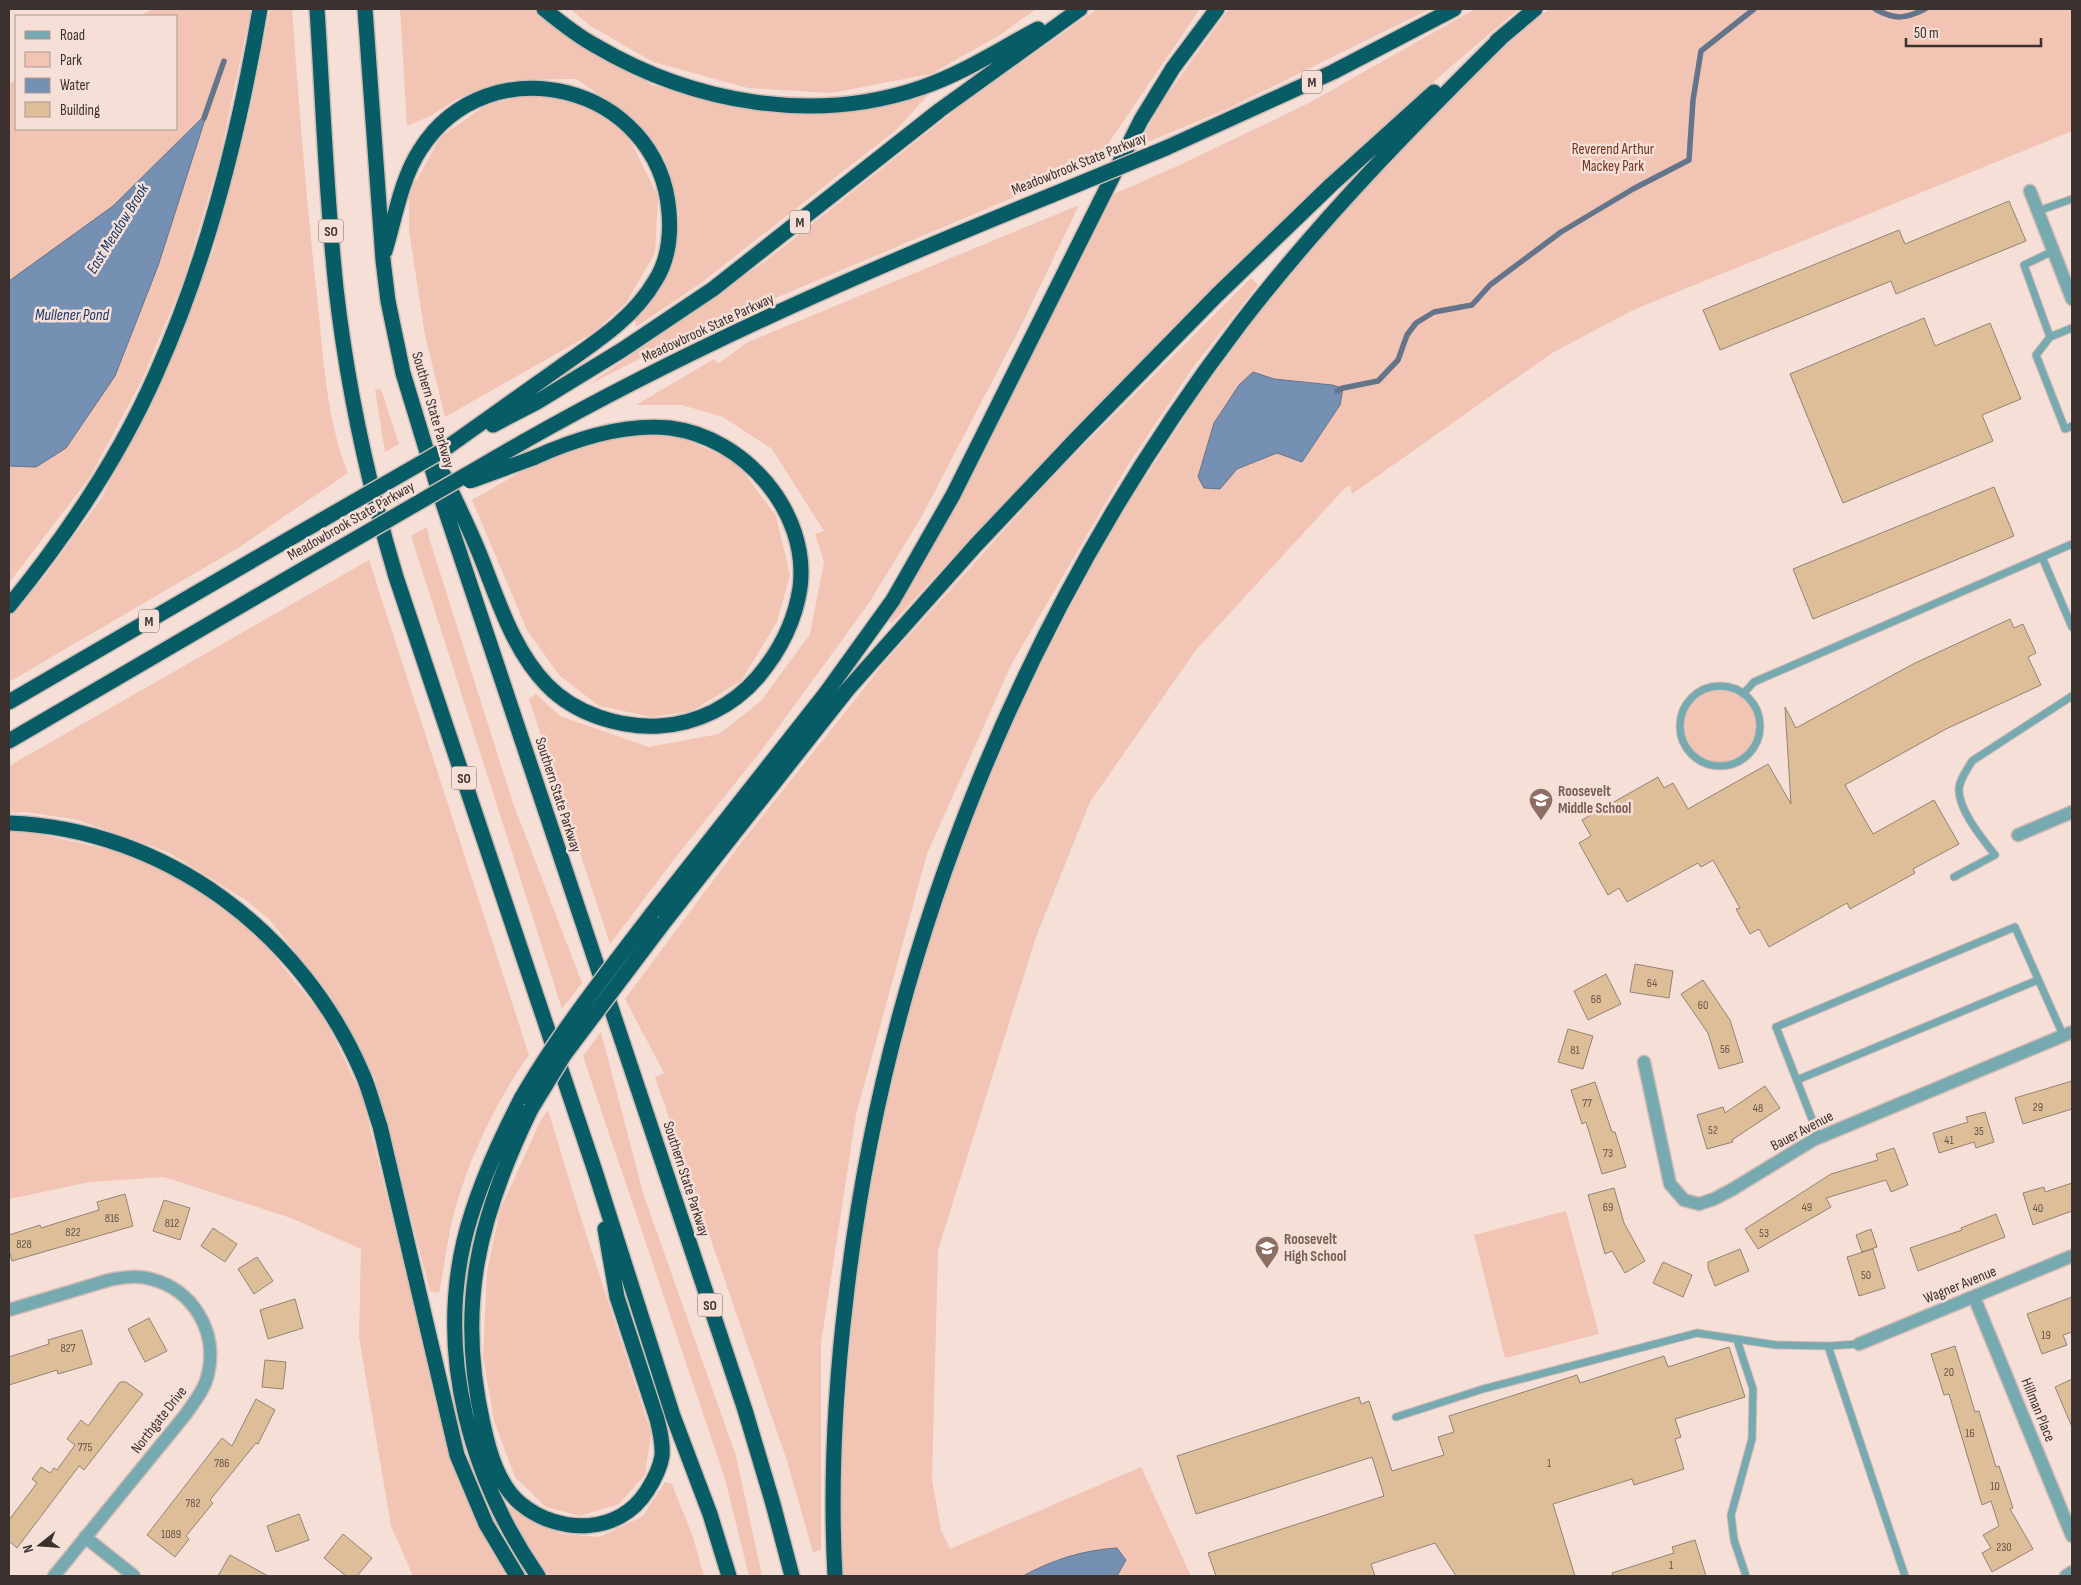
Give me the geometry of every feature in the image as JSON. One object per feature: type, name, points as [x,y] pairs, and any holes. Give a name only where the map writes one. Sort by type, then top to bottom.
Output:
[{"type":"highway","points":[[9,606],[50,554],[84,504],[138,412],[168,345],[189,294],[217,208],[244,95],[260,9]]},
{"type":"highway","name":"SO","points":[[317,9],[336,289],[352,394],[370,483],[396,577],[595,1170],[672,1416],[710,1514],[729,1576]]},
{"type":"highway","name":"Southern State Parkway","points":[[365,9],[383,260],[395,339],[414,411],[477,608],[745,1410],[771,1496],[792,1576]]},
{"type":"highway","points":[[544,9],[594,45],[636,67],[673,83],[730,98],[787,106],[845,104],[873,100],[923,88],[968,67],[1074,9]]},
{"type":"highway","name":"Meadowbrook State Parkway","points":[[9,702],[442,451],[537,402],[631,345],[713,289],[940,110],[1080,9]]},
{"type":"highway","points":[[658,918],[893,600],[953,495],[1141,120],[1173,68],[1217,9]]},
{"type":"highway","name":"Meadowbrook State Parkway","points":[[9,741],[431,495],[614,393],[754,324],[975,226],[1166,148],[1333,72],[1454,9]]},
{"type":"highway","points":[[595,1170],[617,1297],[661,1433],[662,1458],[658,1470],[645,1494],[627,1512],[606,1523],[584,1527],[570,1526],[543,1519],[520,1503],[502,1480],[490,1452],[484,1430],[473,1359],[472,1308],[481,1238],[498,1181],[539,1068],[577,1013],[848,690],[950,574],[1044,473],[1218,295],[1331,185],[1429,96],[1535,9]]},
{"type":"highway","points":[[834,1576],[833,1513],[839,1368],[855,1232],[873,1130],[896,1028],[924,930],[972,798],[1008,713],[1052,623],[1098,538],[1145,460],[1239,325],[1309,238],[1355,186],[1504,35]]},
{"type":"highway","points":[[383,260],[406,181],[420,150],[441,124],[455,113],[499,93],[534,89],[552,90],[569,92],[602,105],[630,128],[643,143],[654,159],[665,190],[670,224],[666,255],[656,280],[639,304],[594,343],[442,451]]},
{"type":"highway","points":[[414,411],[482,558],[497,600],[516,640],[537,674],[560,696],[590,713],[623,724],[655,726],[673,725],[705,716],[736,698],[750,686],[776,653],[792,621],[800,587],[800,570],[794,537],[779,502],[759,474],[718,443],[671,428],[636,428],[615,431],[572,442],[533,458],[431,495]]},
{"type":"highway","points":[[9,824],[58,828],[89,835],[147,855],[180,871],[209,888],[249,918],[290,958],[319,995],[364,1077],[380,1126],[457,1454],[486,1524],[516,1576]]},
{"type":"highway","points":[[526,1103],[495,1152],[473,1210],[459,1268],[456,1326],[460,1384],[465,1412],[480,1469],[500,1514],[538,1576]]},
{"type":"street","points":[[2030,191],[2072,299]]},
{"type":"street","points":[[2018,835],[2072,812]]},
{"type":"street","name":"Bauer Avenue","points":[[1644,1062],[1670,1184],[1684,1200],[1699,1204],[1714,1200],[1819,1137],[2067,1034]]},
{"type":"street","name":"Wagner Avenue","points":[[1859,1344],[2072,1256]]},
{"type":"street","name":"Northgate Drive","points":[[9,1310],[126,1277],[151,1278],[179,1292],[192,1303],[204,1320],[211,1349],[208,1374],[200,1393],[186,1414],[54,1576]]},
{"type":"street","name":"Hillman Place","points":[[1974,1297],[2072,1536]]},
{"type":"street","points":[[85,1537],[134,1576]]},
{"type":"street","points":[[2066,1576],[2072,1572]]},
{"type":"lane","points":[[2038,211],[2072,198]]},
{"type":"lane","points":[[2050,337],[2024,265],[2053,251]]},
{"type":"lane","points":[[2072,328],[2050,337],[2036,356],[2065,429],[2072,426]]},
{"type":"lane","points":[[1744,694],[1754,682],[2072,544]]},
{"type":"lane","points":[[2042,557],[2072,627]]},
{"type":"lane","points":[[1715,686],[1728,686],[1744,694],[1751,700],[1758,712],[1760,725],[1758,738],[1753,750],[1743,759],[1732,765],[1718,767],[1706,764],[1694,757],[1685,748],[1680,728],[1683,709],[1691,697],[1702,690],[1715,686]]},
{"type":"lane","points":[[1954,877],[1995,855],[1974,827],[1962,803],[1959,790],[1962,777],[1972,762],[2072,696]]},
{"type":"lane","points":[[1819,1137],[1776,1027],[2015,927],[2038,980],[2067,1034]]},
{"type":"lane","points":[[1797,1080],[2038,980]]},
{"type":"lane","points":[[1396,1417],[1483,1388],[1698,1333],[1776,1345],[1828,1346],[1859,1344]]},
{"type":"lane","points":[[1737,1340],[1753,1389],[1752,1439],[1731,1515],[1734,1540],[1746,1576]]},
{"type":"lane","points":[[1828,1346],[1905,1576]]},
{"type":"green space","points":[[153,9],[251,9],[219,161],[184,279],[142,380],[90,477],[9,583],[9,466],[36,467],[206,114],[113,206],[9,281],[9,84],[15,81],[15,130],[178,130],[178,15],[141,15]]},
{"type":"green space","points":[[270,9],[292,9],[306,188],[326,386],[335,431],[348,473],[238,548],[9,682],[9,616],[42,580],[101,499],[165,373],[212,254],[248,120]]},
{"type":"green space","points":[[400,9],[533,9],[545,19],[652,85],[739,109],[816,114],[898,103],[928,95],[896,130],[701,283],[636,327],[635,316],[669,274],[679,213],[664,157],[631,116],[576,79],[510,80],[459,98],[432,115],[407,126]]},
{"type":"green space","points":[[570,9],[1036,9],[1000,35],[931,74],[831,93],[748,88],[653,62],[589,25]]},
{"type":"green space","points":[[1097,9],[1200,9],[1095,163],[674,341],[588,385],[767,260],[963,104]]},
{"type":"green space","points":[[1229,9],[1430,9],[1225,110],[1138,146],[1159,106]]},
{"type":"green space","points":[[1475,9],[1519,9],[1435,80],[1274,229],[1118,384],[892,623],[886,619],[1110,195],[1184,163],[1309,103]]},
{"type":"green space","name":"Reverend Arthur Mackey Park","points":[[1549,9],[2072,9],[2072,131],[1633,310],[1552,353],[1352,494],[1350,485],[1345,488],[1196,650],[1090,802],[1036,937],[938,1250],[932,1479],[941,1530],[950,1549],[1141,1467],[1191,1576],[842,1576],[839,1479],[857,1260],[893,1072],[939,907],[1003,737],[1104,541],[1199,395],[1283,281],[1390,160],[1522,30]],"holes":[[[1253,372],[1274,379],[1323,384],[1278,453],[1237,469]]]},
{"type":"green space","points":[[527,95],[582,101],[628,136],[658,196],[655,253],[626,303],[593,333],[445,417],[425,335],[409,231],[409,195],[412,190],[412,184],[418,178],[440,137],[486,105]]},
{"type":"green space","points":[[1079,205],[1022,324],[922,516],[869,603],[761,751],[672,862],[610,944],[529,699],[536,694],[560,716],[649,747],[719,734],[761,701],[810,634],[824,562],[815,534],[824,531],[772,449],[723,417],[682,405],[636,405],[714,359],[718,364],[746,343]]},
{"type":"green space","points":[[1251,278],[1258,285],[1194,366],[1128,465],[1012,663],[927,854],[856,1115],[821,1343],[821,1550],[813,1552],[787,1461],[655,1077],[664,1073],[625,999],[741,843],[884,663],[1054,475]]},
{"type":"green space","points":[[381,389],[399,444],[385,452],[375,390]]},
{"type":"green space","points":[[627,432],[680,436],[737,463],[776,516],[790,575],[777,622],[741,681],[692,711],[652,717],[599,706],[559,675],[527,630],[472,500],[541,460]]},
{"type":"green space","points":[[427,527],[513,803],[582,983],[562,1009],[411,536]]},
{"type":"green space","points":[[369,560],[529,1055],[506,1089],[486,1128],[469,1168],[453,1217],[439,1293],[430,1291],[375,1079],[329,994],[269,919],[244,899],[168,852],[78,820],[27,812],[9,813],[9,766]]},
{"type":"green space","points":[[1720,686],[1735,689],[1748,698],[1757,711],[1760,726],[1757,741],[1748,754],[1735,763],[1720,766],[1705,763],[1692,754],[1683,741],[1680,726],[1683,711],[1692,698],[1705,689]]},
{"type":"green space","points":[[9,830],[21,830],[128,854],[176,875],[257,935],[324,1017],[362,1096],[440,1411],[512,1576],[413,1576],[391,1526],[359,1337],[361,1249],[291,1218],[164,1177],[90,1182],[9,1199]]},
{"type":"green space","points":[[601,1032],[643,1193],[736,1456],[762,1576],[749,1576],[725,1479],[583,1056]]},
{"type":"green space","points":[[548,1110],[651,1433],[645,1475],[619,1504],[580,1516],[546,1507],[515,1477],[494,1421],[483,1357],[487,1271],[500,1210],[540,1122]]},
{"type":"green space","points":[[1566,1211],[1599,1334],[1505,1358],[1474,1235]]},
{"type":"green space","points":[[665,1482],[672,1484],[693,1537],[704,1576],[548,1576],[530,1553],[504,1503],[518,1513],[561,1534],[600,1537],[643,1516]]},
{"type":"water","name":"Mullener Pond","points":[[207,113],[158,266],[115,376],[66,448],[36,467],[9,466],[9,281],[113,206]]},
{"type":"water","points":[[1253,372],[1274,379],[1332,385],[1343,388],[1340,405],[1302,462],[1277,453],[1237,469],[1220,489],[1204,488],[1198,477],[1214,423],[1239,385]]},
{"type":"water","points":[[1117,1548],[1126,1560],[1117,1576],[1023,1576],[1045,1565],[1068,1557],[1092,1551]]},
{"type":"building","points":[[2009,201],[2026,241],[1896,294],[1891,281],[1720,350],[1703,310],[1899,230],[1905,244]]},
{"type":"building","points":[[1924,318],[1935,346],[1990,323],[2021,399],[1982,415],[1993,441],[1843,503],[1790,374]]},
{"type":"building","points":[[1994,487],[2014,536],[1813,619],[1793,569]]},
{"type":"building","points":[[2010,619],[2014,628],[2023,624],[2036,653],[2028,657],[2041,685],[1946,729],[1845,785],[1873,834],[1934,800],[1959,844],[1913,869],[1915,873],[1850,909],[1847,903],[1769,947],[1759,929],[1750,934],[1736,909],[1740,908],[1713,860],[1701,867],[1698,863],[1627,902],[1619,888],[1608,895],[1579,843],[1591,836],[1582,820],[1658,777],[1664,788],[1673,783],[1688,809],[1768,764],[1791,804],[1785,707],[1796,728],[1913,664]]},
{"type":"building","points":[[1635,964],[1673,971],[1669,998],[1630,992]]},
{"type":"building","points":[[1606,974],[1621,1004],[1588,1020],[1574,991]]},
{"type":"building","points":[[1703,980],[1730,1020],[1743,1062],[1719,1069],[1708,1033],[1681,994]]},
{"type":"building","points":[[1568,1029],[1593,1036],[1583,1069],[1558,1062]]},
{"type":"building","points":[[2072,1081],[2072,1109],[2023,1124],[2015,1098]]},
{"type":"building","points":[[1595,1082],[1612,1132],[1615,1132],[1626,1167],[1602,1174],[1586,1122],[1582,1124],[1571,1090]]},
{"type":"building","points":[[1765,1086],[1780,1108],[1732,1140],[1733,1142],[1707,1149],[1697,1115],[1723,1107],[1725,1113]]},
{"type":"building","points":[[1985,1112],[1994,1142],[1976,1148],[1974,1142],[1939,1153],[1933,1133],[1968,1122],[1966,1117]]},
{"type":"building","points":[[1894,1148],[1908,1185],[1891,1192],[1886,1180],[1826,1198],[1831,1207],[1758,1249],[1745,1229],[1831,1174],[1878,1160],[1876,1154]]},
{"type":"building","points":[[2072,1183],[2072,1211],[2033,1225],[2023,1193],[2044,1187],[2045,1192]]},
{"type":"building","points":[[1614,1188],[1624,1223],[1645,1261],[1625,1273],[1612,1251],[1605,1254],[1588,1195]]},
{"type":"building","points":[[125,1194],[133,1226],[12,1261],[9,1250],[9,1235],[40,1225],[41,1228],[99,1210],[97,1202]]},
{"type":"building","points":[[164,1200],[190,1208],[180,1240],[153,1231]]},
{"type":"building","points":[[1996,1214],[2005,1237],[1918,1271],[1910,1248],[1962,1230],[1961,1228]]},
{"type":"building","points":[[213,1228],[237,1244],[225,1262],[201,1246]]},
{"type":"building","points":[[1871,1229],[1877,1247],[1862,1252],[1856,1235]]},
{"type":"building","points":[[1740,1249],[1749,1271],[1715,1286],[1708,1268],[1708,1262]]},
{"type":"building","points":[[1873,1249],[1885,1288],[1859,1296],[1847,1257]]},
{"type":"building","points":[[257,1257],[273,1281],[254,1294],[238,1269]]},
{"type":"building","points":[[1663,1262],[1692,1275],[1683,1297],[1653,1283]]},
{"type":"building","points":[[2072,1297],[2072,1332],[2063,1335],[2067,1345],[2042,1354],[2027,1314]]},
{"type":"building","points":[[295,1299],[303,1328],[268,1339],[260,1310]]},
{"type":"building","points":[[149,1318],[167,1351],[145,1362],[128,1329]]},
{"type":"building","points":[[82,1330],[92,1364],[58,1374],[57,1370],[9,1385],[9,1357],[49,1344],[48,1340]]},
{"type":"building","points":[[1955,1346],[1975,1412],[1979,1411],[1996,1467],[1999,1466],[2013,1508],[2010,1509],[2033,1549],[1992,1572],[1982,1553],[1991,1548],[1983,1535],[1999,1526],[1991,1501],[1982,1505],[1949,1394],[1944,1395],[1931,1354]]},
{"type":"building","points":[[1729,1347],[1745,1397],[1675,1419],[1681,1437],[1675,1439],[1684,1469],[1634,1485],[1632,1479],[1553,1504],[1575,1576],[1456,1576],[1435,1543],[1371,1564],[1375,1576],[1216,1576],[1208,1553],[1384,1496],[1372,1457],[1196,1514],[1177,1456],[1359,1397],[1361,1404],[1369,1401],[1392,1471],[1444,1455],[1438,1437],[1454,1432],[1449,1416],[1577,1375],[1580,1383],[1664,1356],[1668,1367]]},
{"type":"building","points":[[265,1360],[286,1362],[283,1389],[262,1387]]},
{"type":"building","points":[[2072,1379],[2072,1427],[2055,1387]]},
{"type":"building","points":[[120,1382],[126,1382],[143,1394],[84,1470],[79,1466],[17,1548],[9,1541],[9,1520],[37,1483],[32,1479],[41,1467],[50,1473],[54,1468],[57,1470],[75,1445],[67,1439],[81,1420],[88,1426]]},
{"type":"building","points":[[256,1399],[275,1410],[258,1444],[256,1443],[210,1500],[213,1503],[186,1536],[189,1539],[175,1557],[147,1535],[222,1438],[232,1446]]},
{"type":"building","points":[[299,1514],[309,1540],[276,1552],[267,1526]]},
{"type":"building","points":[[343,1534],[372,1558],[357,1576],[346,1576],[324,1558]]},
{"type":"building","points":[[1695,1540],[1706,1576],[1613,1576],[1612,1573],[1674,1553],[1672,1547]]},
{"type":"building","points":[[230,1555],[268,1576],[218,1576]]},
{"type":"waterway","points":[[1337,391],[1378,381],[1398,360],[1407,335],[1416,323],[1434,312],[1472,305],[1490,285],[1561,232],[1633,189],[1689,160],[1693,100],[1701,51],[1754,9]]},
{"type":"waterway","points":[[1875,9],[1888,15],[1900,17],[1912,15],[1925,9]]},
{"type":"waterway","name":"East Meadow Brook","points":[[204,118],[224,61]]},
{"type":"place","name":"Roosevelt Middle School","points":[[1541,821]]},
{"type":"place","name":"Roosevelt High School","points":[[1267,1269]]}]
